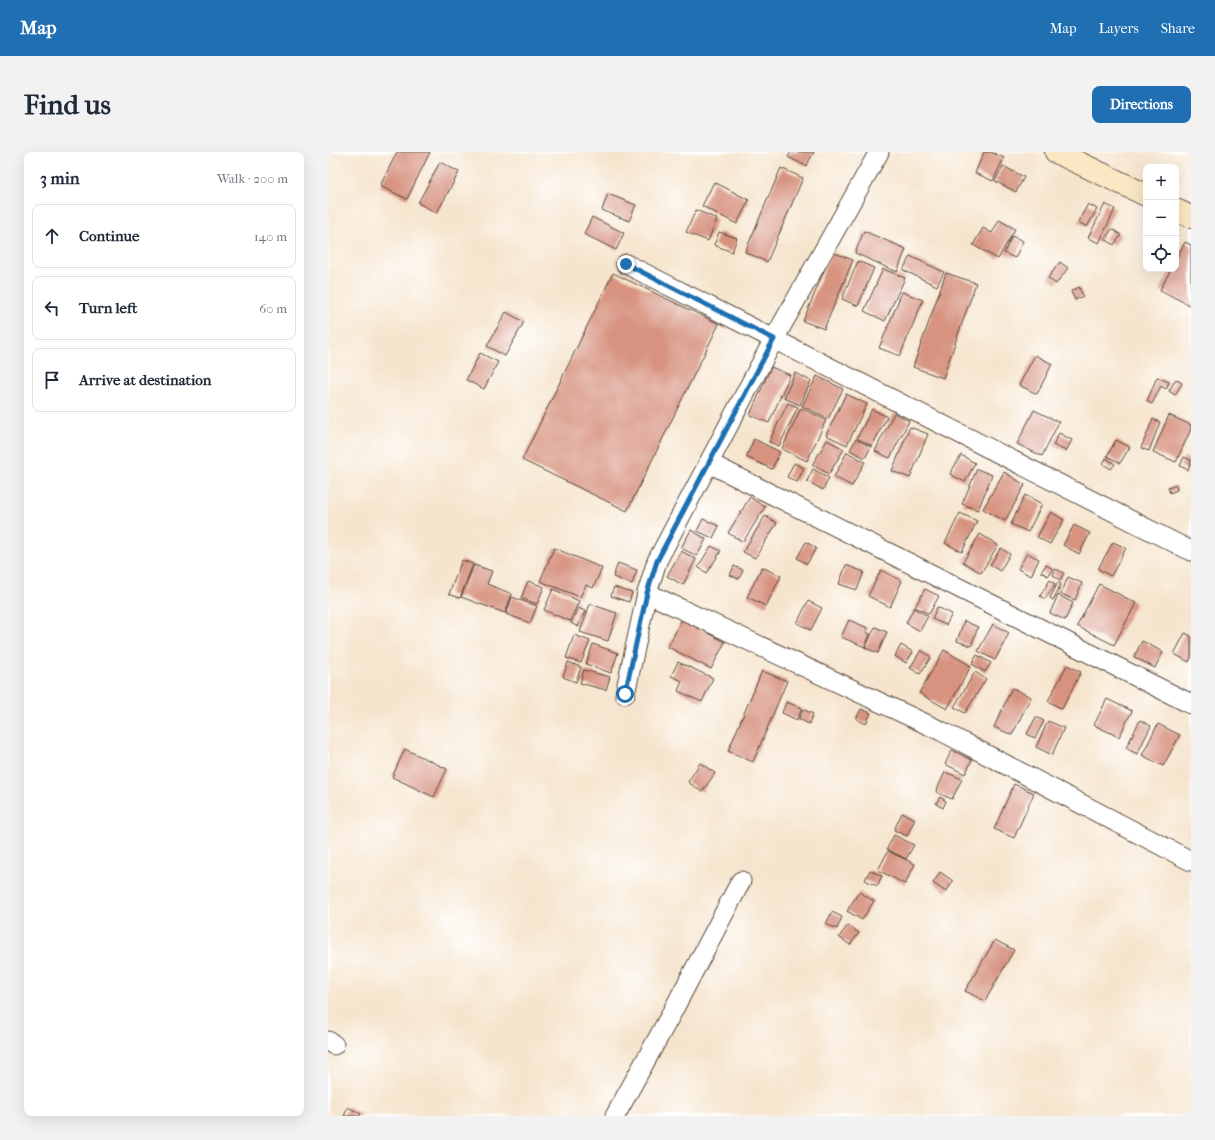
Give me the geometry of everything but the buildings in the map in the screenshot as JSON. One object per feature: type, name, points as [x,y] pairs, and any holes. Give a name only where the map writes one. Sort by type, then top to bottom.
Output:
[{"type":"main road","points":[[1056,152],[1143,194]]},
{"type":"main road","points":[[1179,211],[1191,217]]},
{"type":"street","points":[[625,694],[647,593],[657,561],[774,339],[879,152]]},
{"type":"street","points":[[626,264],[1191,551]]},
{"type":"street","points":[[709,463],[1191,704]]},
{"type":"street","points":[[647,593],[941,731],[1191,861]]},
{"type":"street","points":[[615,1116],[669,1018],[741,881]]},
{"type":"route","points":[[625,694],[647,593],[657,561],[774,339],[626,264]]}]
